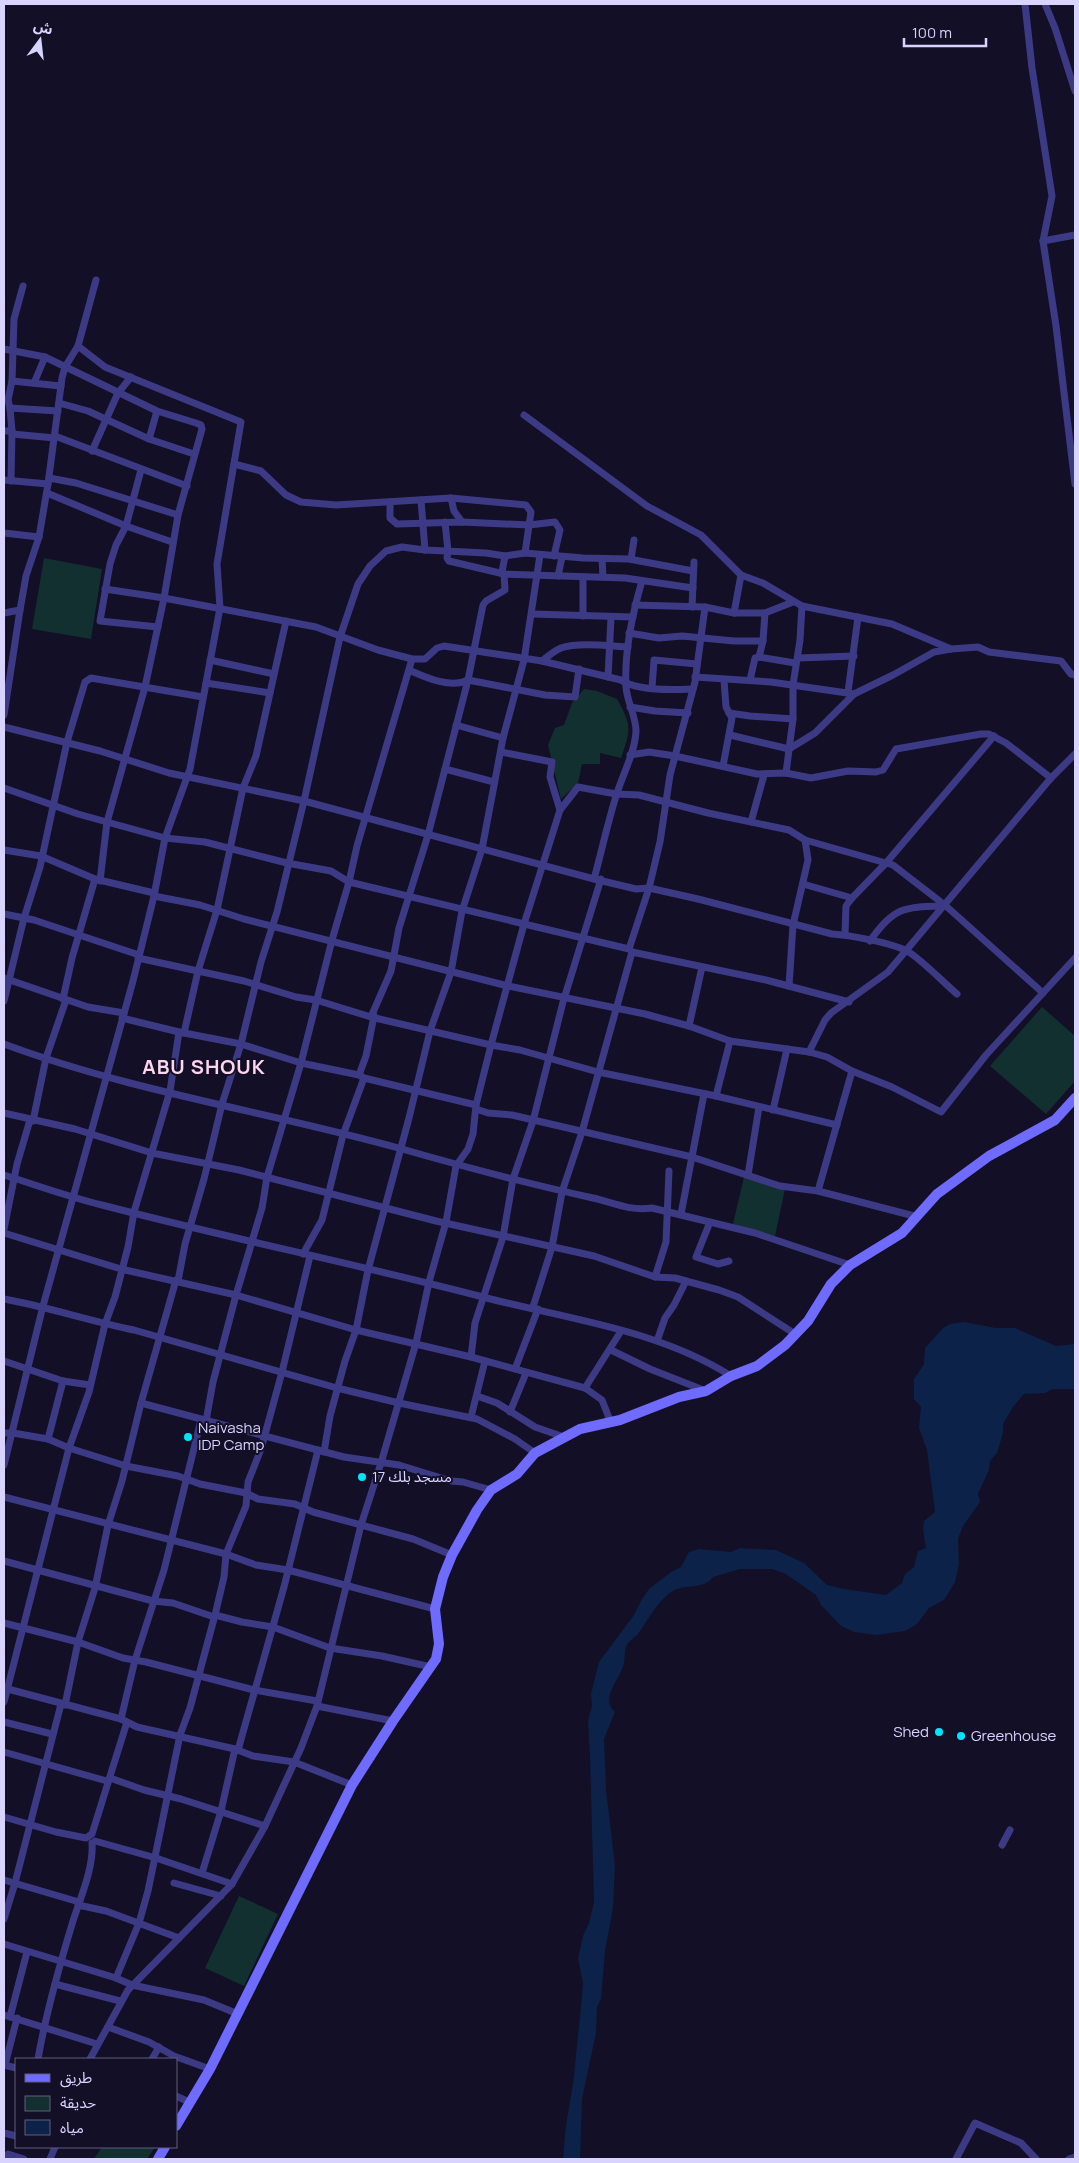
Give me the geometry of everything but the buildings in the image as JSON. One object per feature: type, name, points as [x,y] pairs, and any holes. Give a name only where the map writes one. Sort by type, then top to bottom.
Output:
[{"type":"street","points":[[1025,4],[1032,68],[1052,196],[1043,241],[1056,326],[1075,484]]},
{"type":"street","points":[[1045,4],[1055,28],[1075,91]]},
{"type":"street","points":[[1043,241],[1075,235]]},
{"type":"street","points":[[4,715],[26,576],[39,537],[47,493],[65,367],[78,346],[96,280]]},
{"type":"street","points":[[23,286],[16,310],[12,381],[6,390],[12,432],[7,480],[49,481],[134,500],[178,515]]},
{"type":"street","points":[[4,1465],[43,1306],[60,1250],[138,957],[154,894],[164,838],[190,769],[220,608],[217,564],[241,422],[101,365],[78,346]]},
{"type":"street","points":[[4,349],[45,358],[158,411],[201,425],[202,429],[172,542],[164,598],[145,687],[107,822],[97,880],[79,936],[65,999],[46,1058],[32,1120],[14,1178],[4,1229]]},
{"type":"street","points":[[34,383],[45,358]]},
{"type":"street","points":[[92,451],[118,393],[130,378]]},
{"type":"street","points":[[12,381],[61,386]]},
{"type":"street","points":[[10,408],[58,407],[82,409],[149,439],[194,454]]},
{"type":"street","points":[[149,439],[158,411]]},
{"type":"street","points":[[524,415],[647,506],[701,535],[741,575],[763,583],[802,606],[892,624],[951,649]]},
{"type":"street","points":[[4,431],[55,437],[186,486]]},
{"type":"street","points":[[234,464],[261,471],[286,495],[301,502],[328,504],[451,498],[526,505],[531,512],[525,554]]},
{"type":"street","points":[[142,470],[126,526],[113,553],[100,621],[158,627]]},
{"type":"street","points":[[47,493],[126,526],[172,542]]},
{"type":"street","points":[[451,498],[454,511],[462,522]]},
{"type":"street","points":[[421,500],[425,550]]},
{"type":"street","points":[[390,502],[390,518],[392,522],[397,524],[445,522],[529,524],[552,522],[558,525],[560,530],[558,576]]},
{"type":"street","points":[[445,522],[447,558],[450,561],[503,573],[536,576],[603,577],[693,588]]},
{"type":"street","points":[[4,533],[39,537]]},
{"type":"street","points":[[631,559],[634,540]]},
{"type":"street","points":[[4,1919],[15,1883],[52,1734],[63,1704],[78,1642],[96,1584],[108,1525],[126,1466],[141,1403],[177,1281],[222,1104],[241,1044],[304,801],[340,637],[358,584],[370,566],[386,551],[395,547],[505,556],[525,554],[631,559],[693,571]]},
{"type":"street","points":[[202,1873],[221,1811],[236,1749],[255,1693],[254,1690],[273,1627],[337,1388],[356,1330],[368,1270],[401,1149],[430,1031],[451,972],[462,911],[482,849],[494,782],[524,660],[540,555]]},
{"type":"street","points":[[116,1978],[139,1923],[156,1858],[180,1735],[215,1616],[227,1564],[226,1554],[246,1506],[246,1493],[282,1372],[297,1312],[307,1255],[322,1220],[343,1135],[362,1077],[372,1016],[388,980],[408,897],[428,835],[468,680],[483,605],[486,601],[505,590],[503,573],[505,556]]},
{"type":"street","points":[[602,559],[603,577]]},
{"type":"street","points":[[692,607],[694,562]]},
{"type":"street","points":[[734,613],[741,575]]},
{"type":"street","points":[[582,616],[584,577]]},
{"type":"street","points":[[471,1357],[475,1323],[503,1237],[513,1179],[533,1121],[548,1059],[584,939],[616,794],[630,755],[636,731],[626,684],[629,633],[642,581]]},
{"type":"street","points":[[106,589],[220,608],[316,627],[340,637],[412,660],[425,659],[437,648],[444,646],[579,669],[626,684],[652,688],[692,689]]},
{"type":"street","points":[[635,604],[706,607],[734,613],[765,613],[780,609],[793,602]]},
{"type":"street","points":[[786,773],[793,719],[793,685],[802,606]]},
{"type":"street","points":[[515,1369],[552,1247],[562,1192],[582,1132],[660,842],[666,802],[688,713],[706,607]]},
{"type":"street","points":[[4,613],[20,610]]},
{"type":"street","points":[[759,656],[763,641],[765,613]]},
{"type":"street","points":[[532,614],[611,618],[633,617]]},
{"type":"street","points":[[851,693],[858,617]]},
{"type":"street","points":[[608,677],[608,646],[611,618]]},
{"type":"street","points":[[4,1702],[69,1448],[90,1384],[105,1324],[115,1297],[134,1212],[170,1091],[198,971],[217,910],[243,788],[256,756],[286,621]]},
{"type":"street","points":[[629,633],[659,638],[682,636],[734,641],[763,641]]},
{"type":"street","points":[[542,662],[552,653],[562,648],[628,647]]},
{"type":"street","points":[[730,735],[789,749],[815,733],[851,693],[893,675],[934,652],[951,649],[978,647],[990,652],[1060,661],[1071,674],[1075,675]]},
{"type":"street","points":[[750,680],[753,660],[759,656],[797,661],[854,656]]},
{"type":"street","points":[[210,660],[274,674]]},
{"type":"street","points":[[38,2058],[43,2026],[92,1855],[91,1839],[124,1720],[135,1660],[172,1540],[236,1295],[262,1208],[267,1177],[300,1063],[357,846],[412,660]]},
{"type":"street","points":[[652,688],[654,660],[697,664]]},
{"type":"street","points":[[409,670],[442,682],[463,682],[468,680],[545,695],[575,697],[579,669]]},
{"type":"street","points":[[695,677],[750,680],[851,693]]},
{"type":"street","points":[[4,1001],[6,980],[41,856],[67,742],[88,678],[203,697]]},
{"type":"street","points":[[723,766],[732,718],[726,707],[724,680]]},
{"type":"street","points":[[206,683],[270,694]]},
{"type":"street","points":[[630,706],[655,711],[688,713]]},
{"type":"street","points":[[729,713],[793,719]]},
{"type":"street","points":[[456,725],[504,738]]},
{"type":"street","points":[[4,728],[100,750],[125,760],[187,777],[304,801],[636,889],[648,888],[747,911],[793,925],[832,934],[845,934],[908,951],[957,994]]},
{"type":"street","points":[[630,755],[649,752],[764,775],[786,773],[811,778],[848,771],[876,772],[883,770],[890,762],[893,752],[900,748],[981,734],[994,736],[1051,778]]},
{"type":"street","points":[[845,934],[846,906],[852,898],[886,863],[994,736]]},
{"type":"street","points":[[501,752],[552,762],[550,777],[560,810]]},
{"type":"street","points":[[809,1052],[825,1020],[836,1009],[850,1002],[888,972],[908,951],[1051,778],[1075,754]]},
{"type":"street","points":[[445,769],[494,782]]},
{"type":"street","points":[[751,822],[764,775]]},
{"type":"street","points":[[90,2058],[120,2001],[132,1985],[232,1884],[265,1826],[294,1762],[317,1704],[361,1524],[416,1343],[429,1282],[446,1222],[456,1166],[468,1148],[491,1045],[524,924],[560,810],[578,787],[616,794],[639,795],[789,830],[805,840],[894,865],[946,906],[1043,993]]},
{"type":"street","points":[[4,788],[107,822],[164,838],[205,842],[229,850],[331,871],[349,882],[462,911],[524,924],[850,1002]]},
{"type":"street","points":[[788,986],[793,925],[808,860],[805,840]]},
{"type":"street","points":[[4,850],[41,856],[97,880],[451,972],[689,1026],[730,1041],[809,1052],[828,1057],[852,1071],[892,1087],[941,1112],[986,1055],[1075,958]]},
{"type":"street","points":[[804,884],[852,898]]},
{"type":"street","points":[[870,941],[883,923],[895,912],[913,906],[946,906]]},
{"type":"street","points":[[4,914],[24,918],[138,957],[244,981],[255,986],[296,997],[316,1000],[430,1031],[520,1050],[598,1072],[716,1096],[837,1125]]},
{"type":"street","points":[[689,1026],[702,967]]},
{"type":"street","points":[[6,980],[88,1007],[123,1015],[182,1033],[241,1044],[300,1063],[692,1158],[780,1186],[818,1191],[918,1217]]},
{"type":"street","points":[[716,1096],[730,1041]]},
{"type":"street","points":[[4,1044],[106,1076],[401,1149],[456,1166],[635,1210],[652,1208],[681,1214],[764,1236],[850,1265]]},
{"type":"street","points":[[773,1110],[787,1049]]},
{"type":"street","points":[[818,1191],[852,1071]]},
{"type":"street","points":[[681,1214],[704,1094]]},
{"type":"street","points":[[178,2122],[210,2070],[352,1785],[393,1721],[431,1667],[438,1653],[434,1609],[443,1577],[452,1555],[477,1510],[491,1490],[517,1474],[535,1453],[580,1429],[611,1423],[679,1397],[706,1391],[731,1376],[757,1366],[784,1345],[808,1321],[831,1284],[850,1265],[902,1233],[937,1194],[989,1156],[1055,1120],[1075,1098]]},
{"type":"street","points":[[748,1175],[759,1107]]},
{"type":"street","points":[[4,1113],[67,1127],[152,1153],[267,1177],[436,1221],[594,1256],[655,1277],[686,1281],[738,1297],[795,1334]]},
{"type":"street","points":[[655,1277],[666,1242],[669,1171]]},
{"type":"street","points":[[4,1175],[74,1198],[252,1240],[368,1270],[429,1282],[621,1331],[657,1341],[695,1355],[731,1376]]},
{"type":"street","points":[[710,1222],[696,1257],[718,1264],[729,1261]]},
{"type":"street","points":[[4,1233],[121,1269],[236,1295],[356,1330],[416,1343],[586,1388],[602,1400],[611,1423]]},
{"type":"street","points":[[657,1341],[665,1318],[686,1281]]},
{"type":"street","points":[[4,1299],[43,1306],[105,1324],[160,1337],[337,1388],[399,1403],[471,1417],[515,1439],[535,1453]]},
{"type":"street","points":[[586,1388],[621,1331]]},
{"type":"street","points":[[610,1350],[650,1369],[706,1391]]},
{"type":"street","points":[[4,1361],[63,1381],[90,1384]]},
{"type":"street","points":[[471,1417],[485,1361]]},
{"type":"street","points":[[510,1412],[526,1373]]},
{"type":"street","points":[[48,1438],[63,1381]]},
{"type":"street","points":[[477,1396],[497,1403],[535,1427],[564,1437]]},
{"type":"street","points":[[141,1403],[344,1457],[399,1466],[491,1490]]},
{"type":"street","points":[[4,1433],[13,1432],[48,1438],[69,1448],[126,1466],[178,1476],[187,1480],[246,1493],[258,1499],[295,1504],[313,1512],[413,1539],[452,1555]]},
{"type":"street","points":[[4,1497],[434,1609]]},
{"type":"street","points":[[4,1560],[153,1601],[172,1603],[215,1616],[273,1627],[330,1648],[382,1656],[431,1667]]},
{"type":"street","points":[[4,1623],[78,1642],[123,1658],[393,1721]]},
{"type":"street","points":[[6,1689],[124,1720],[137,1727],[180,1735],[236,1749],[253,1756],[294,1762],[352,1785]]},
{"type":"street","points":[[4,1722],[52,1734]]},
{"type":"street","points":[[4,1752],[168,1795],[265,1826]]},
{"type":"street","points":[[4,1817],[156,1858],[232,1884]]},
{"type":"street","points":[[1002,1845],[1010,1830]]},
{"type":"street","points":[[4,1880],[106,1911],[179,1938]]},
{"type":"street","points":[[174,1883],[221,1896]]},
{"type":"street","points":[[4,1944],[116,1978],[132,1985],[204,2000],[238,2014]]},
{"type":"street","points":[[4,2065],[10,2017],[27,1952]]},
{"type":"street","points":[[55,1984],[120,2001]]},
{"type":"street","points":[[10,2017],[97,2044]]},
{"type":"street","points":[[108,2027],[210,2070]]},
{"type":"street","points":[[153,2058],[159,2047]]},
{"type":"street","points":[[178,2097],[189,2102]]},
{"type":"street","points":[[956,2159],[975,2123],[1021,2143],[1036,2159]]},
{"type":"street","points":[[158,2159],[164,2148]]},
{"type":"street","points":[[6,2159],[8,2154],[24,2159]]},
{"type":"street","points":[[1069,2159],[1075,2157]]},
{"type":"green space","points":[[44,558],[102,569],[91,639],[32,629]]},
{"type":"green space","points":[[584,689],[597,691],[617,699],[627,722],[627,740],[621,758],[600,753],[600,764],[582,764],[578,783],[561,799],[548,745],[555,728],[564,725],[572,703]]},
{"type":"green space","points":[[1042,1007],[1075,1036],[1075,1081],[1046,1114],[990,1066]]},
{"type":"green space","points":[[744,1177],[785,1189],[775,1236],[733,1224]]},
{"type":"green space","points":[[239,1896],[278,1914],[244,1986],[205,1968]]},
{"type":"green space","points":[[101,2148],[154,2148],[147,2159],[94,2159]]},
{"type":"water","points":[[964,1322],[996,1328],[1015,1328],[1056,1346],[1075,1344],[1075,1389],[1053,1389],[1045,1393],[1024,1394],[1013,1407],[1003,1424],[1003,1433],[997,1453],[990,1461],[989,1470],[978,1494],[980,1502],[963,1526],[958,1539],[959,1564],[955,1582],[944,1600],[929,1608],[917,1624],[905,1631],[876,1635],[854,1632],[841,1626],[821,1605],[816,1595],[786,1574],[772,1569],[740,1569],[713,1577],[704,1584],[681,1588],[671,1592],[657,1606],[638,1634],[627,1645],[623,1667],[610,1696],[609,1701],[615,1712],[604,1739],[606,1789],[615,1866],[613,1908],[605,1951],[601,1999],[597,2007],[596,2033],[582,2099],[580,2159],[563,2159],[583,1983],[578,1958],[594,1902],[588,1721],[592,1706],[591,1694],[599,1662],[634,1615],[649,1589],[671,1572],[681,1567],[689,1552],[699,1549],[731,1552],[740,1548],[776,1550],[804,1563],[827,1585],[844,1589],[886,1595],[902,1583],[905,1574],[914,1567],[918,1551],[926,1548],[923,1529],[924,1521],[935,1512],[927,1450],[919,1428],[921,1407],[914,1399],[914,1379],[924,1364],[925,1348],[943,1328],[950,1324]]},
{"type":"place","name":"Naivasha IDP Camp","points":[[188,1437]]},
{"type":"place","name":"مسجد بلك 17","points":[[362,1477]]},
{"type":"place","name":"Shed","points":[[939,1732]]},
{"type":"place","name":"Greenhouse","points":[[961,1736]]},
{"type":"district","name":"ABU SHOUK","points":[[204,1067]]}]
